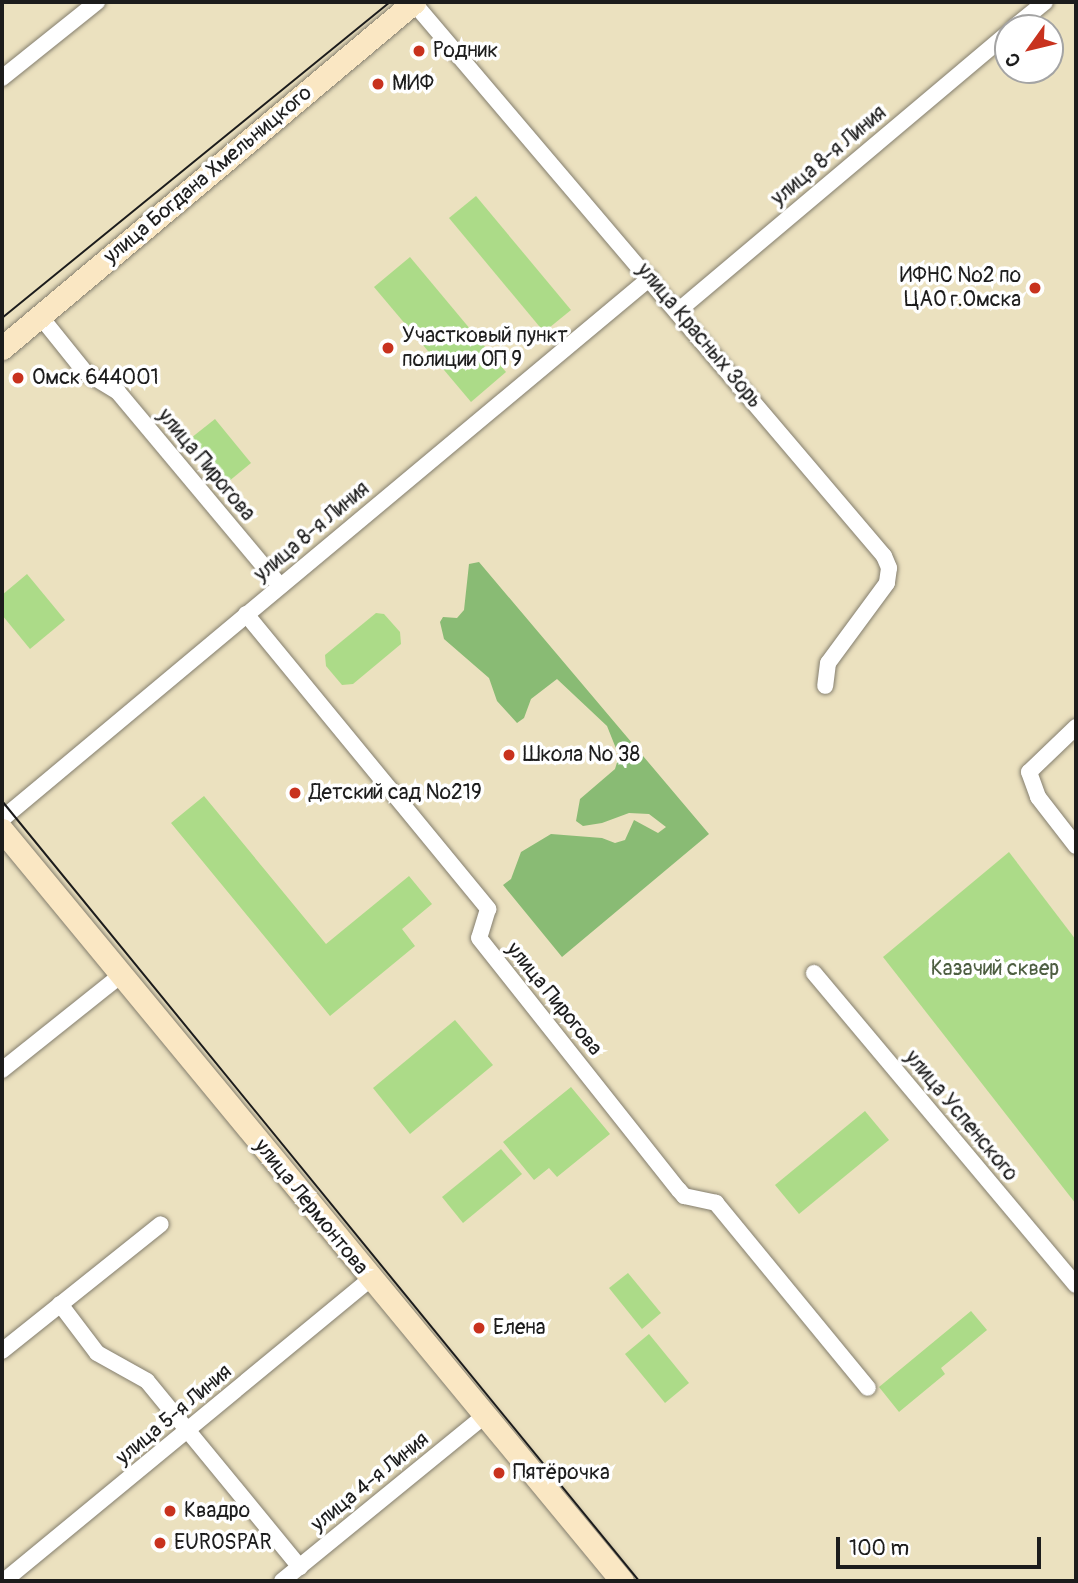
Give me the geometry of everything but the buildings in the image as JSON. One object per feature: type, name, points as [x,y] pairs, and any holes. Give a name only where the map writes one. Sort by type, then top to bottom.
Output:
[{"type":"main road","name":"улица Богдана Хмельницкого","points":[[2,348],[414,2]]},
{"type":"main road","name":"улица Лермонтова","points":[[2,830],[622,1581]]},
{"type":"street","points":[[2,78],[97,2]]},
{"type":"street","name":"улица Красных Зорь","points":[[414,2],[884,555],[887,583],[828,663],[825,686]]},
{"type":"street","points":[[1030,14],[1045,2]]},
{"type":"street","name":"улица 8-я Линия","points":[[678,311],[994,45]]},
{"type":"street","name":"улица 8-я Линия","points":[[2,818],[650,278]]},
{"type":"street","name":"улица Пирогова","points":[[40,316],[85,372],[118,392],[280,586]]},
{"type":"street","name":"улица Пирогова","points":[[246,614],[488,909],[479,938],[679,1191],[684,1196],[716,1203],[868,1388]]},
{"type":"street","points":[[1076,727],[1029,772],[1038,797],[1076,846]]},
{"type":"street","name":"улица Успенского","points":[[814,973],[1076,1285]]},
{"type":"street","points":[[2,1070],[121,975]]},
{"type":"street","points":[[2,1351],[161,1224]]},
{"type":"street","name":"улица 5-я Линия","points":[[4,1581],[370,1279]]},
{"type":"street","points":[[60,1304],[97,1353],[147,1381],[185,1431],[300,1567]]},
{"type":"street","name":"улица 4-я Линия","points":[[282,1581],[484,1416]]},
{"type":"green space","points":[[476,196],[571,310],[544,332],[449,218]]},
{"type":"green space","points":[[410,257],[506,372],[471,402],[374,287]]},
{"type":"green space","points":[[215,419],[251,463],[228,482],[191,438]]},
{"type":"green space","points":[[479,562],[709,834],[562,957],[503,885],[511,879],[521,852],[551,834],[602,838],[615,843],[625,840],[634,820],[658,833],[666,827],[649,814],[629,813],[602,823],[583,826],[576,821],[580,799],[615,769],[619,756],[607,726],[557,679],[531,699],[524,718],[517,723],[497,701],[489,678],[444,639],[440,622],[443,617],[457,618],[464,610],[469,564]]},
{"type":"green space","points":[[27,574],[65,620],[30,649],[2,615],[2,595]]},
{"type":"green space","points":[[376,613],[384,614],[400,632],[401,644],[353,684],[342,685],[326,666],[325,655]]},
{"type":"green space","points":[[204,796],[326,944],[409,876],[432,904],[402,929],[415,946],[330,1016],[171,823]]},
{"type":"green space","name":"Казачий сквер","points":[[1009,852],[1076,940],[1076,1204],[883,957]]},
{"type":"green space","points":[[455,1020],[493,1065],[410,1134],[373,1088]]},
{"type":"green space","points":[[571,1087],[610,1134],[557,1177],[549,1168],[534,1180],[503,1142]]},
{"type":"green space","points":[[865,1111],[889,1140],[799,1214],[775,1185]]},
{"type":"green space","points":[[501,1149],[522,1174],[463,1223],[442,1197]]},
{"type":"green space","points":[[628,1273],[661,1313],[642,1329],[609,1288]]},
{"type":"green space","points":[[971,1311],[987,1330],[941,1368],[945,1374],[899,1412],[879,1387]]},
{"type":"green space","points":[[649,1334],[689,1383],[665,1403],[625,1354]]},
{"type":"tram line","points":[[2,318],[390,2]]},
{"type":"tram line","points":[[2,801],[639,1581]]},
{"type":"place","name":"Родник","points":[[419,51]]},
{"type":"place","name":"МИФ","points":[[378,84]]},
{"type":"place","name":"ИФНС №2 по ЦАО г.Омска","points":[[1035,288]]},
{"type":"place","name":"Участковый пункт полиции ОП 9","points":[[388,348]]},
{"type":"place","name":"Омск 644001","points":[[18,378]]},
{"type":"place","name":"Школа № 38","points":[[509,755]]},
{"type":"place","name":"Детский сад №219","points":[[295,793]]},
{"type":"place","name":"Елена","points":[[479,1328]]},
{"type":"place","name":"Пятёрочка","points":[[499,1473]]},
{"type":"place","name":"Квадро","points":[[170,1511]]},
{"type":"place","name":"EUROSPAR","points":[[160,1543]]}]
